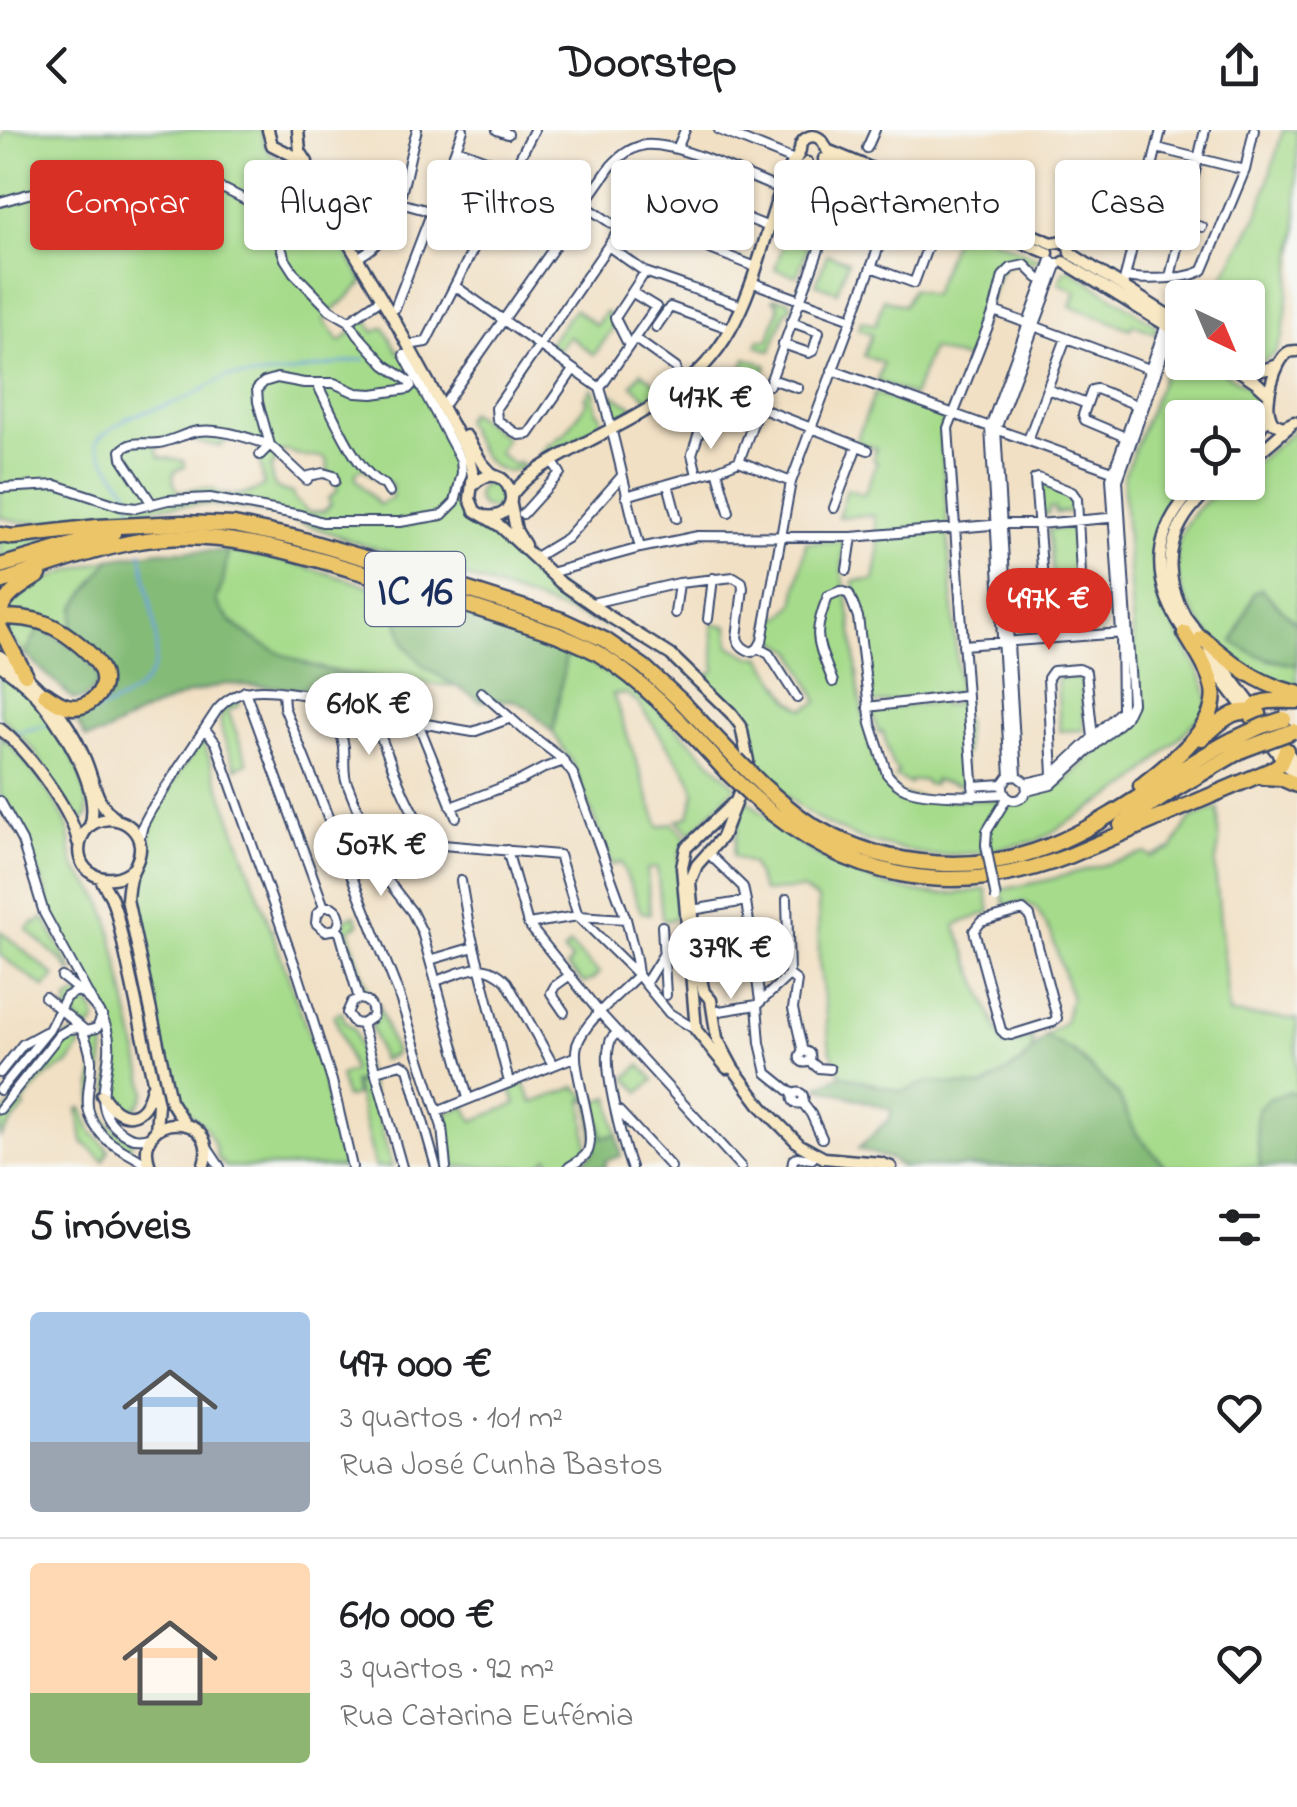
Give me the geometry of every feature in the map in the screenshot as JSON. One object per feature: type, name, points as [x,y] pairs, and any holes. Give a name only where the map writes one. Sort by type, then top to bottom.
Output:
[{"type":"highway","name":"IC 16","points":[[0,566],[138,526],[234,525],[298,538],[562,620],[604,640],[644,667],[682,702],[749,793],[802,836],[874,870],[913,878],[970,880],[1006,875],[1069,856],[1262,726],[1293,724]]},
{"type":"highway","points":[[0,535],[138,526]]},
{"type":"highway","name":"IC 16","points":[[0,582],[140,541],[183,537],[232,540],[292,552],[473,606],[556,634],[597,653],[634,679],[732,766]]},
{"type":"highway","points":[[46,694],[62,705],[86,705],[102,688],[104,677],[87,651],[64,633],[1,609],[56,563]]},
{"type":"highway","points":[[0,628],[24,674]]},
{"type":"highway","points":[[1173,758],[1204,726],[1214,702],[1210,680],[1185,633]]},
{"type":"highway","points":[[1202,638],[1243,672],[1297,697]]},
{"type":"highway","points":[[1084,830],[1232,714],[1252,712],[1262,702],[1297,697]]},
{"type":"highway","name":"IC 16","points":[[749,793],[840,840],[880,855],[916,862],[963,864],[1017,857],[1062,841],[1202,756],[1238,744]]},
{"type":"highway","points":[[1069,856],[1274,768],[1288,757]]},
{"type":"highway","points":[[1248,779],[1274,777],[1297,782]]},
{"type":"street","points":[[268,130],[272,145],[294,156],[305,170],[468,454],[472,505],[550,573],[671,655],[731,713],[741,726],[748,761],[744,782],[749,793]]},
{"type":"street","points":[[407,172],[417,130]]},
{"type":"street","points":[[453,160],[464,130]]},
{"type":"street","points":[[497,130],[508,134]]},
{"type":"street","points":[[520,160],[534,130]]},
{"type":"street","points":[[678,149],[684,130]]},
{"type":"street","points":[[720,130],[801,146],[814,136],[853,160]]},
{"type":"street","points":[[868,148],[875,130]]},
{"type":"street","points":[[1149,130],[1161,132],[1154,160]]},
{"type":"street","points":[[1198,158],[1205,130]]},
{"type":"street","points":[[1121,285],[1136,278],[1197,275],[1203,270],[1246,170],[1254,130]]},
{"type":"street","points":[[285,150],[296,144],[298,133]]},
{"type":"street","points":[[298,133],[301,153],[395,308],[482,463],[508,485],[516,530],[534,558]]},
{"type":"street","points":[[446,402],[618,158],[644,145],[678,149],[774,187]]},
{"type":"street","points":[[1157,148],[1246,170]]},
{"type":"street","points":[[457,150],[486,160]]},
{"type":"street","points":[[0,202],[133,167],[166,172],[226,190],[258,206],[271,218],[294,273],[330,310],[349,321],[384,365],[411,386],[404,391],[373,394],[356,393],[334,383],[277,378],[264,382],[257,389],[258,402],[270,444]]},
{"type":"street","points":[[481,514],[502,514],[530,474],[646,412],[688,380],[716,352],[742,306],[774,211]]},
{"type":"street","points":[[754,221],[768,227]]},
{"type":"street","points":[[395,308],[427,225]]},
{"type":"street","points":[[574,370],[528,434],[519,435],[496,420],[494,412],[611,242]]},
{"type":"street","points":[[608,246],[645,272],[742,306]]},
{"type":"street","points":[[1035,246],[1121,285],[1165,313]]},
{"type":"street","points":[[1035,247],[1057,256]]},
{"type":"street","points":[[362,255],[371,250]]},
{"type":"street","points":[[414,344],[426,342],[473,250]]},
{"type":"street","points":[[712,250],[756,267]]},
{"type":"street","points":[[798,388],[770,382],[818,250]]},
{"type":"street","points":[[592,603],[678,583],[734,577],[742,582],[739,644],[752,652],[758,648],[791,482],[877,250]]},
{"type":"street","points":[[870,267],[914,283],[926,250]]},
{"type":"street","points":[[1121,285],[1131,250]]},
{"type":"street","points":[[1170,277],[1177,250]]},
{"type":"street","points":[[1001,916],[986,845],[987,832],[1014,776],[993,428],[1057,256]]},
{"type":"street","points":[[973,791],[948,428],[994,311],[1003,276],[1011,268],[1025,265],[1038,278]]},
{"type":"street","points":[[645,272],[615,318],[631,342],[676,368]]},
{"type":"street","points":[[750,282],[852,319]]},
{"type":"street","points":[[1121,285],[1165,319]]},
{"type":"street","points":[[454,286],[600,388],[640,548]]},
{"type":"street","points":[[600,388],[656,307],[633,293]]},
{"type":"street","points":[[349,321],[382,299]]},
{"type":"street","points":[[656,326],[670,307],[732,328]]},
{"type":"street","points":[[994,311],[1153,371]]},
{"type":"street","points":[[783,344],[813,351],[818,332],[791,322]]},
{"type":"street","points":[[1028,440],[1066,338]]},
{"type":"street","points":[[1014,776],[1027,787],[1051,785],[1124,706],[1116,472],[1165,348]]},
{"type":"street","points":[[1265,421],[1278,364],[1285,354],[1297,351]]},
{"type":"street","points":[[0,488],[56,484],[132,507],[210,498],[300,514],[322,522],[400,522],[442,515],[455,502],[462,473],[460,460],[404,355]]},
{"type":"street","points":[[1265,369],[1278,364]]},
{"type":"street","points":[[832,370],[1116,472]]},
{"type":"street","points":[[688,380],[868,450]]},
{"type":"street","points":[[1253,380],[1269,395]]},
{"type":"street","points":[[317,384],[361,467],[389,492]]},
{"type":"street","points":[[1047,389],[1087,404]]},
{"type":"street","points":[[1128,438],[1085,420],[1092,390],[1140,406]]},
{"type":"street","points":[[697,474],[692,454],[709,402]]},
{"type":"street","points":[[626,496],[740,460],[760,407]]},
{"type":"street","points":[[1269,414],[1280,426],[1296,420]]},
{"type":"street","points":[[1265,449],[1296,420]]},
{"type":"street","points":[[152,504],[121,451],[132,443],[159,443],[193,431],[208,430],[270,444],[305,478],[323,474],[334,476],[336,481]]},
{"type":"street","points":[[260,455],[270,444]]},
{"type":"street","points":[[834,508],[857,446]]},
{"type":"street","points":[[740,460],[791,482]]},
{"type":"street","points":[[524,514],[560,473],[552,461]]},
{"type":"street","points":[[717,470],[728,512]]},
{"type":"street","points":[[472,486],[482,478],[530,474]]},
{"type":"street","points":[[534,558],[567,538],[621,477]]},
{"type":"street","points":[[1035,479],[1072,492],[1077,499],[1079,520],[1082,594],[1077,600],[1046,598],[1038,524],[1035,479]]},
{"type":"street","points":[[668,484],[676,518]]},
{"type":"street","points":[[1185,500],[1170,519],[1160,558],[1166,595],[1185,633],[1288,757],[1297,782]]},
{"type":"street","points":[[1198,500],[1185,515],[1173,540],[1172,578],[1180,606],[1252,712]]},
{"type":"street","points":[[550,573],[698,536],[852,537],[1116,517]]},
{"type":"street","points":[[848,570],[852,537]]},
{"type":"street","points":[[708,619],[713,578]]},
{"type":"street","points":[[675,613],[678,583]]},
{"type":"street","points":[[832,682],[817,638],[817,622],[828,596],[840,591],[849,594],[858,617],[868,706],[883,764],[894,783],[907,790],[1004,792],[1019,800],[1027,787],[1048,778],[1094,742]]},
{"type":"street","points":[[963,645],[1124,633]]},
{"type":"street","points":[[758,648],[769,654],[797,698]]},
{"type":"street","points":[[0,656],[46,694],[80,748],[94,806],[79,848]]},
{"type":"street","points":[[0,665],[30,689],[51,714],[100,803],[135,832],[139,841],[140,850],[128,883],[128,907],[170,1100],[184,1124]]},
{"type":"street","points":[[1053,774],[1048,678],[1053,671],[1086,672],[1094,742]]},
{"type":"street","points":[[139,841],[151,810],[227,699],[255,690],[322,700],[343,745],[346,782],[384,876],[419,924],[468,1098]]},
{"type":"street","points":[[245,691],[324,907]]},
{"type":"street","points":[[283,692],[284,707],[398,992],[437,1112],[446,1167]]},
{"type":"street","points":[[481,692],[564,761],[572,774],[626,921],[638,975]]},
{"type":"street","points":[[868,706],[967,695]]},
{"type":"street","points":[[511,718],[474,732],[385,717],[378,724],[415,817],[443,845],[559,856],[578,916],[638,975],[673,1017],[708,1039],[715,1033]]},
{"type":"street","points":[[418,723],[456,817]]},
{"type":"street","points":[[0,728],[30,760],[74,827],[85,867],[100,878],[111,897],[158,1104],[155,1133],[147,1152],[150,1167]]},
{"type":"street","points":[[205,729],[216,743],[290,948],[332,1081],[352,1167]]},
{"type":"street","points":[[452,807],[564,761]]},
{"type":"street","points":[[749,793],[686,848],[682,858],[686,927],[699,993],[711,1000],[715,1033],[733,1068],[760,1103]]},
{"type":"street","points":[[749,793],[722,837],[697,865],[690,882],[699,993],[694,1012],[699,1034],[794,1140],[831,1160],[891,1167]]},
{"type":"street","points":[[0,801],[22,841],[44,914],[107,1030],[110,1050],[102,1096],[106,1114],[123,1133],[140,1139],[174,1123],[184,1124],[198,1132],[220,1167]]},
{"type":"street","points":[[90,826],[106,819],[139,820],[151,810]]},
{"type":"street","points":[[710,825],[718,828],[722,837]]},
{"type":"street","points":[[508,850],[528,924],[600,1013],[741,1167]]},
{"type":"street","points":[[708,853],[743,887],[760,1043],[767,1073],[793,1094],[802,1093],[802,1102],[822,1138]]},
{"type":"street","points":[[682,858],[685,864],[697,865]]},
{"type":"street","points":[[100,878],[118,878],[134,868]]},
{"type":"street","points":[[461,881],[509,1082]]},
{"type":"street","points":[[713,1012],[758,1003],[788,976],[787,899]]},
{"type":"street","points":[[692,910],[746,901]]},
{"type":"street","points":[[324,907],[339,913],[340,921],[329,931],[318,927],[317,914],[324,907]]},
{"type":"street","points":[[1027,911],[1057,1013],[1053,1022],[1011,1035],[1001,1030],[974,931],[981,922],[1001,916],[1027,911]]},
{"type":"street","points":[[528,924],[578,916],[639,919]]},
{"type":"street","points":[[662,926],[666,996]]},
{"type":"street","points":[[336,928],[360,999],[370,1004],[369,1020],[362,1024],[354,1023],[347,1013],[352,1002],[360,999]]},
{"type":"street","points":[[430,960],[474,947]]},
{"type":"street","points":[[645,984],[664,955]]},
{"type":"street","points":[[436,981],[480,967],[492,970],[507,982],[552,1065]]},
{"type":"street","points":[[564,1012],[551,993],[570,975]]},
{"type":"street","points":[[569,1167],[583,1158],[590,1145],[584,1093],[574,1057],[581,1034],[638,975]]},
{"type":"street","points":[[62,976],[93,1003]]},
{"type":"street","points":[[788,976],[798,981],[793,1009],[803,1052],[810,1054],[810,1061],[818,1068],[830,1068]]},
{"type":"street","points":[[0,1090],[49,1030],[69,995],[81,991]]},
{"type":"street","points":[[45,997],[81,1028],[90,1031],[97,1028],[102,1016]]},
{"type":"street","points":[[673,1017],[686,1018],[694,1012]]},
{"type":"street","points":[[362,1024],[402,1167]]},
{"type":"street","points":[[0,1108],[65,1030],[81,1028]]},
{"type":"street","points":[[81,1028],[91,1060],[87,1098],[93,1122],[114,1145],[150,1167]]},
{"type":"street","points":[[0,1073],[23,1044],[49,1030]]},
{"type":"street","points":[[618,1032],[610,1040],[608,1052],[630,1167]]},
{"type":"street","points":[[437,1112],[574,1057]]},
{"type":"street","points":[[376,1071],[400,1064],[408,1068],[436,1167]]},
{"type":"street","points":[[102,1096],[116,1112],[134,1114],[149,1101],[153,1082]]},
{"type":"street","points":[[616,1107],[671,1167]]},
{"type":"street","points":[[203,1167],[206,1146]]},
{"type":"street","points":[[792,1167],[797,1156],[812,1159],[816,1154]]},
{"type":"green space","points":[[5,130],[261,130],[265,147],[282,160],[244,160],[244,250],[345,250],[364,282],[324,320],[340,342],[367,319],[374,332],[384,327],[398,352],[404,350],[463,459],[461,514],[508,542],[514,554],[607,626],[418,560],[252,509],[206,504],[163,506],[125,515],[57,522],[22,522],[0,517],[0,141]],"holes":[[[189,436],[200,443],[219,446],[230,439],[264,447],[260,462],[264,485],[238,495],[205,488],[179,491],[173,475],[185,467],[184,461],[160,457],[156,447]],[[283,451],[325,458],[327,475],[337,491],[328,499],[331,504],[324,511],[309,513],[292,493],[275,486],[271,468],[276,455]],[[363,468],[378,480],[392,484],[392,498],[379,505],[356,479],[356,473]]]},
{"type":"green space","points":[[1283,130],[1297,130],[1297,231],[1283,336],[1274,354],[1265,360],[1265,280],[1222,280],[1258,215]]},
{"type":"green space","points":[[781,250],[807,250],[797,276],[775,269]]},
{"type":"green space","points":[[950,250],[1019,250],[1043,260],[1001,269],[967,360],[931,349],[913,396],[877,381],[883,363],[864,356],[872,334],[859,329],[861,321],[875,325],[884,299],[904,306],[912,289],[932,295]]},
{"type":"green space","points":[[827,254],[848,261],[837,292],[816,284]]},
{"type":"green space","points":[[1070,269],[1155,324],[1157,334],[1133,324],[1130,329],[1071,306],[1076,292],[1059,283],[1065,270]]},
{"type":"green space","points":[[774,298],[789,300],[792,307],[785,313],[771,351],[757,346],[759,339],[768,341],[779,307]]},
{"type":"green space","points":[[574,309],[596,325],[605,312],[612,317],[614,327],[594,355],[569,336],[558,350],[549,343]]},
{"type":"green space","points":[[746,358],[767,365],[759,387],[738,380]]},
{"type":"green space","points":[[1165,371],[1165,380],[1236,380],[1260,395],[1259,400],[1165,400],[1165,500],[1183,500],[1170,514],[1157,542],[1156,574],[1172,622],[1202,679],[1208,709],[1135,782],[1037,841],[976,853],[931,856],[865,841],[824,823],[776,787],[753,761],[749,735],[740,715],[703,676],[715,671],[712,624],[728,626],[730,646],[751,657],[761,656],[790,700],[804,709],[818,702],[794,651],[768,636],[772,615],[782,617],[794,604],[806,542],[844,541],[842,571],[860,700],[875,764],[900,795],[1019,804],[1066,781],[1138,710],[1123,478]]},
{"type":"green space","points":[[641,372],[665,390],[652,402],[632,385]]},
{"type":"green space","points":[[592,388],[602,424],[532,465],[548,444],[563,436],[588,401],[585,398]]},
{"type":"green space","points":[[607,391],[637,409],[613,416]]},
{"type":"green space","points":[[875,393],[945,417],[941,433],[959,693],[870,704],[867,638],[853,581],[874,580],[879,552],[874,515],[838,517],[847,489],[864,495],[877,462],[873,459],[876,448],[856,441]]},
{"type":"green space","points":[[469,412],[506,438],[498,453],[525,467],[510,471],[492,465],[464,420]]},
{"type":"green space","points":[[1297,425],[1297,624],[1261,589],[1268,660],[1297,665],[1297,688],[1260,676],[1224,648],[1193,612],[1177,571],[1177,548],[1194,513],[1208,500],[1265,500],[1265,454]]},
{"type":"green space","points":[[490,483],[499,487],[503,496],[499,505],[490,509],[481,505],[477,496],[481,487]]},
{"type":"green space","points":[[1038,483],[1067,495],[1074,511],[1055,513],[1055,508],[1049,508],[1048,514],[1041,514]]},
{"type":"green space","points":[[1072,527],[1079,592],[1055,595],[1048,530]]},
{"type":"green space","points":[[0,537],[50,537],[53,541],[0,558]]},
{"type":"green space","points":[[160,551],[228,551],[216,600],[233,623],[272,649],[324,669],[407,683],[400,695],[225,684],[188,694],[102,735],[86,738],[70,710],[102,704],[111,693],[113,678],[102,656],[71,631],[75,608],[110,559]]},
{"type":"green space","points":[[228,551],[290,562],[410,598],[394,607],[425,667],[456,686],[334,671],[290,658],[260,642],[233,622],[216,600]]},
{"type":"green space","points":[[110,559],[75,608],[71,631],[5,613],[39,584]]},
{"type":"green space","points":[[1261,589],[1297,624],[1297,665],[1264,657],[1233,642],[1254,593]]},
{"type":"green space","points":[[410,598],[567,649],[553,733],[527,707],[512,700],[480,701],[425,667],[405,645],[394,607]]},
{"type":"green space","points":[[9,621],[40,627],[25,654],[9,636]]},
{"type":"green space","points":[[40,627],[81,652],[99,675],[97,686],[84,699],[73,699],[25,654]]},
{"type":"green space","points":[[567,649],[643,695],[736,786],[691,834],[677,821],[689,816],[695,792],[690,778],[638,703],[627,694],[613,694],[659,827],[672,823],[687,839],[680,852],[676,918],[662,918],[657,868],[647,869],[650,914],[641,912],[621,862],[612,865],[573,764],[553,733]]},
{"type":"green space","points":[[0,670],[41,707],[70,752],[87,801],[88,816],[77,824],[34,750],[0,715]]},
{"type":"green space","points":[[1081,677],[1084,730],[1060,731],[1057,678]]},
{"type":"green space","points":[[237,699],[239,705],[228,711],[248,763],[236,768],[221,720],[222,712]]},
{"type":"green space","points":[[962,699],[962,708],[958,709],[960,720],[965,721],[962,755],[966,783],[934,780],[933,785],[925,780],[910,784],[895,776],[898,772],[883,732],[878,733],[873,714],[877,709],[941,702],[942,706]]},
{"type":"green space","points":[[0,735],[50,794],[69,832],[74,864],[98,895],[108,917],[146,1091],[132,1110],[122,1109],[112,1100],[109,1085],[115,1043],[109,1020],[47,911],[46,891],[15,816],[0,795]]},
{"type":"green space","points":[[202,738],[318,1059],[344,1167],[226,1167],[218,1159],[206,1128],[187,1111],[177,1095],[173,1096],[134,917],[139,883],[150,852],[150,818]]},
{"type":"green space","points":[[746,799],[814,853],[859,876],[932,894],[986,889],[990,912],[955,925],[1004,1046],[1033,1038],[1032,1050],[1022,1062],[983,1087],[928,1082],[902,1092],[841,1075],[830,1049],[819,961],[818,900],[802,889],[763,892],[752,864],[733,856]]},
{"type":"green space","points":[[1218,808],[1215,867],[1229,1014],[1297,1019],[1297,1093],[1288,1092],[1258,1109],[1260,1167],[1166,1167],[1136,1133],[1118,1094],[1075,1053],[1045,1036],[1064,1023],[1071,997],[1051,933],[1036,908],[1024,902],[1006,906],[1001,890],[1146,853],[1151,857],[1172,849],[1190,819]]},
{"type":"green space","points":[[355,915],[359,924],[349,930],[368,992],[362,994],[343,928],[346,919]]},
{"type":"green space","points":[[44,918],[73,972],[72,974],[27,930]]},
{"type":"green space","points":[[0,931],[55,976],[45,988],[0,955]]},
{"type":"green space","points":[[570,945],[599,973],[592,980],[584,983],[567,967],[572,960],[563,952]]},
{"type":"green space","points":[[76,995],[95,1014],[91,1028],[84,1027],[67,1010],[68,1000]]},
{"type":"green space","points":[[378,1002],[395,1054],[382,1060],[371,1027],[377,1018]]},
{"type":"green space","points":[[342,1012],[345,1022],[354,1029],[368,1079],[353,1082],[355,1095],[345,1098],[340,1075],[353,1071],[334,1015]]},
{"type":"green space","points":[[70,1035],[78,1037],[80,1048],[68,1065],[47,1075],[0,1137],[0,1119]]},
{"type":"green space","points":[[104,1036],[99,1101],[109,1124],[132,1141],[130,1150],[112,1140],[95,1116],[92,1042]]},
{"type":"green space","points":[[1045,1036],[1075,1053],[1118,1095],[1136,1133],[1166,1167],[902,1167],[858,1149],[891,1117],[890,1109],[818,1087],[841,1075],[902,1092],[928,1082],[983,1087],[1022,1062]]},
{"type":"green space","points":[[640,1065],[654,1080],[640,1092],[626,1078]]},
{"type":"green space","points":[[369,1081],[392,1167],[375,1167],[355,1084]]},
{"type":"green space","points":[[523,1081],[533,1103],[576,1087],[593,1102],[583,1099],[587,1146],[581,1155],[559,1167],[553,1167],[548,1157],[536,1167],[449,1167],[445,1114],[465,1106],[473,1121],[516,1104],[510,1087]]},
{"type":"green space","points":[[1297,1093],[1297,1167],[1260,1167],[1258,1109],[1268,1099]]},
{"type":"green space","points":[[610,1097],[617,1135],[603,1137],[595,1102]]},
{"type":"green space","points":[[595,1102],[602,1137],[617,1135],[621,1156],[605,1161],[606,1167],[582,1167],[594,1151],[590,1103]]},
{"type":"green space","points":[[82,1108],[91,1131],[109,1150],[104,1161],[83,1142],[78,1109]]},
{"type":"waterway","points":[[134,518],[128,491],[96,443],[129,417],[183,400],[228,376],[282,374],[365,359]]},
{"type":"waterway","points":[[67,721],[121,700],[151,673],[156,633],[141,552]]},
{"type":"waterway","points":[[13,733],[54,724]]}]
